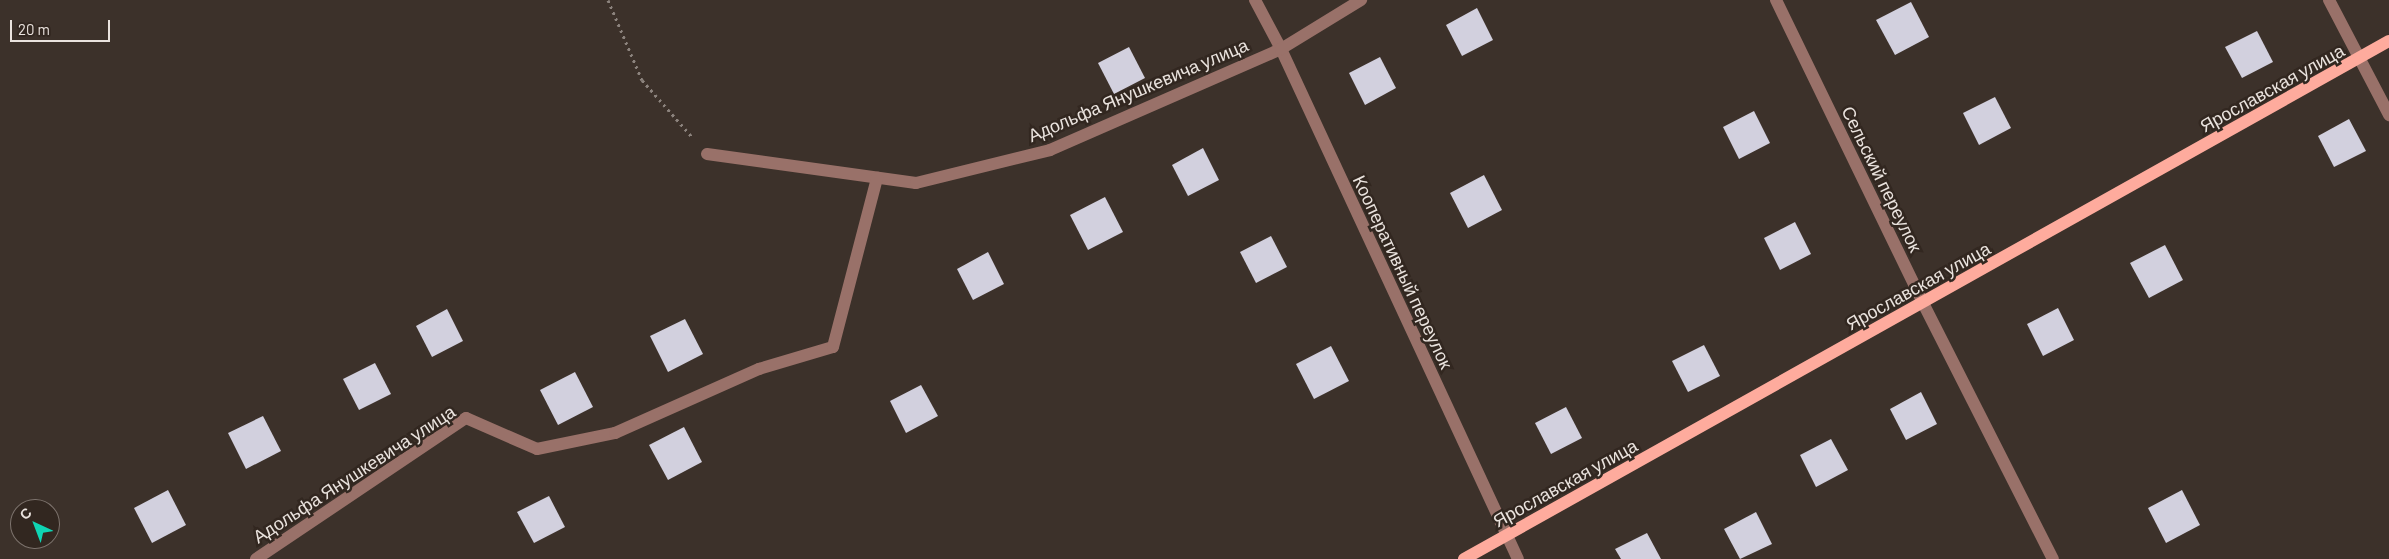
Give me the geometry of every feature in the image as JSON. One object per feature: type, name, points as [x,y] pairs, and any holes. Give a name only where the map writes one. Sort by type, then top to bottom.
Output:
[{"type":"main road","name":"Ярославская улица","points":[[1464,559],[2389,41]]},
{"type":"lane","name":"Кооперативный переулок","points":[[1255,0],[1281,48],[1506,537],[1518,559]]},
{"type":"lane","name":"Адольфа Янушкевича улица","points":[[707,154],[916,183],[1050,150],[1281,48],[1362,0]]},
{"type":"lane","name":"Сельский переулок","points":[[1776,0],[1923,303],[2054,559]]},
{"type":"lane","points":[[2329,0],[2389,114]]},
{"type":"lane","name":"Адольфа Янушкевича улица","points":[[256,559],[466,418],[537,449],[614,434],[759,369],[833,347],[877,178]]},
{"type":"path","points":[[608,0],[642,80],[707,154]]},
{"type":"building","points":[[1911,2],[1929,37],[1895,55],[1876,20]]},
{"type":"building","points":[[1477,8],[1493,40],[1462,56],[1446,25]]},
{"type":"building","points":[[2257,31],[2273,62],[2242,78],[2225,47]]},
{"type":"building","points":[[1129,47],[1145,78],[1114,94],[1098,63]]},
{"type":"building","points":[[1380,57],[1396,88],[1365,105],[1349,73]]},
{"type":"building","points":[[1995,97],[2011,128],[1979,145],[1963,113]]},
{"type":"building","points":[[1754,111],[1770,143],[1739,159],[1723,127]]},
{"type":"building","points":[[2349,119],[2366,151],[2334,167],[2318,136]]},
{"type":"building","points":[[1203,148],[1219,180],[1188,196],[1172,165]]},
{"type":"building","points":[[1484,175],[1502,210],[1468,228],[1450,193]]},
{"type":"building","points":[[1105,197],[1123,232],[1088,250],[1070,215]]},
{"type":"building","points":[[1795,222],[1811,254],[1780,270],[1764,238]]},
{"type":"building","points":[[1271,236],[1287,267],[1256,283],[1240,252]]},
{"type":"building","points":[[2165,245],[2183,280],[2149,298],[2130,263]]},
{"type":"building","points":[[988,252],[1004,284],[973,300],[957,269]]},
{"type":"building","points":[[2058,308],[2074,340],[2043,356],[2027,324]]},
{"type":"building","points":[[447,309],[463,341],[432,357],[416,326]]},
{"type":"building","points":[[685,319],[703,354],[668,372],[650,336]]},
{"type":"building","points":[[1704,345],[1720,376],[1688,392],[1672,361]]},
{"type":"building","points":[[1331,346],[1349,381],[1314,399],[1296,364]]},
{"type":"building","points":[[375,363],[391,394],[359,410],[343,379]]},
{"type":"building","points":[[575,372],[593,407],[558,425],[540,390]]},
{"type":"building","points":[[921,385],[938,416],[906,433],[890,401]]},
{"type":"building","points":[[1921,392],[1937,424],[1906,440],[1890,409]]},
{"type":"building","points":[[1566,407],[1582,438],[1551,454],[1535,423]]},
{"type":"building","points":[[263,416],[281,451],[246,469],[228,433]]},
{"type":"building","points":[[684,427],[702,462],[668,480],[649,445]]},
{"type":"building","points":[[1831,439],[1848,470],[1816,487],[1800,455]]},
{"type":"building","points":[[168,490],[186,525],[152,543],[134,508]]},
{"type":"building","points":[[2182,490],[2200,525],[2166,543],[2148,508]]},
{"type":"building","points":[[549,496],[565,527],[534,543],[517,512]]},
{"type":"building","points":[[1756,512],[1772,544],[1740,559],[1724,529]]},
{"type":"building","points":[[1647,533],[1661,559],[1621,559],[1615,549]]}]
